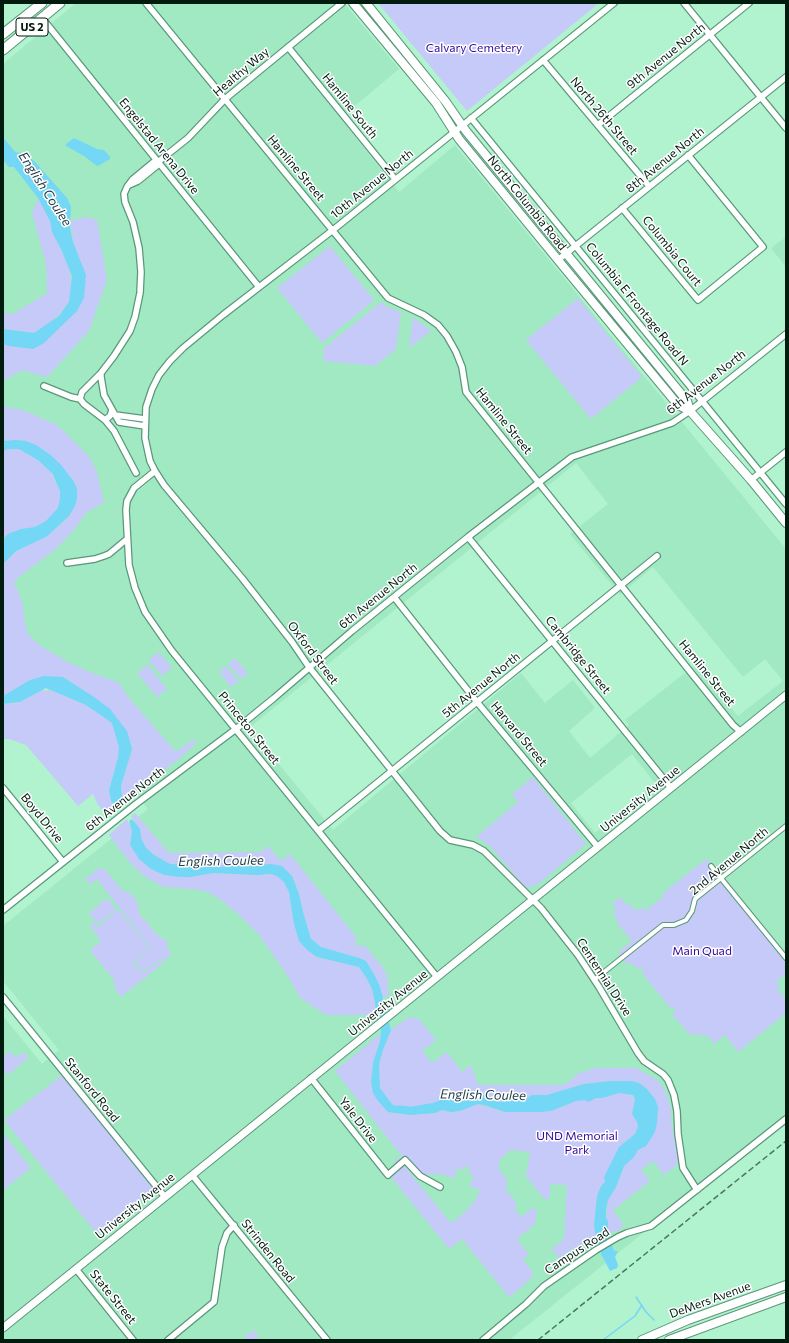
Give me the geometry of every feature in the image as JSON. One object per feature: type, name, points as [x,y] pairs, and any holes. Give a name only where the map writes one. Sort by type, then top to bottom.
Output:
[{"type":"highway","name":"US 2","points":[[3,50],[60,3]]},
{"type":"highway","name":"US 2","points":[[3,34],[39,5],[42,18]]},
{"type":"main road","name":"North Columbia Road","points":[[353,3],[436,103],[454,132],[678,405],[690,411],[751,480],[786,523]]},
{"type":"main road","name":"North Columbia Road","points":[[366,3],[565,254],[687,401],[690,411]]},
{"type":"main road","name":"DeMers Avenue","points":[[642,1340],[688,1320],[786,1285]]},
{"type":"main road","name":"DeMers Avenue","points":[[669,1340],[786,1297]]},
{"type":"street","name":"Hamline Street","points":[[146,3],[388,298],[424,315],[438,325],[447,336],[462,367],[466,392],[741,732]]},
{"type":"street","name":"Healthy Way","points":[[101,373],[130,331],[135,317],[140,293],[141,272],[139,248],[135,228],[124,198],[125,190],[137,176],[158,162],[188,138],[225,99],[342,3]]},
{"type":"street","name":"10th Avenue North","points":[[152,389],[159,375],[183,348],[333,230],[614,3]]},
{"type":"street","points":[[684,3],[786,128]]},
{"type":"street","name":"9th Avenue North","points":[[598,125],[749,3]]},
{"type":"street","name":"Engelstad Arena Drive","points":[[42,18],[259,287]]},
{"type":"street","name":"Hamline South","points":[[288,48],[395,179]]},
{"type":"street","name":"North 26th Street","points":[[543,60],[648,186]]},
{"type":"street","name":"8th Avenue North","points":[[558,260],[648,186],[786,77]]},
{"type":"street","name":"Columbia E Frontage Road N","points":[[471,118],[786,504]]},
{"type":"street","name":"Columbia Court","points":[[622,208],[698,300],[763,247],[688,155]]},
{"type":"street","name":"6th Avenue North","points":[[3,910],[168,779],[236,729],[394,597],[538,482],[572,457],[582,452],[672,423],[690,411],[786,334]]},
{"type":"street","points":[[80,399],[82,392],[101,373]]},
{"type":"street","points":[[101,373],[104,395],[120,423],[145,426]]},
{"type":"street","points":[[44,386],[80,399],[84,404],[105,420],[114,432],[136,472]]},
{"type":"street","name":"Oxford Street","points":[[152,389],[146,407],[146,446],[155,471],[164,485],[242,578],[292,642],[309,667],[440,831],[450,840],[473,845],[484,851],[525,891]]},
{"type":"street","points":[[114,412],[145,419]]},
{"type":"street","points":[[105,420],[114,412]]},
{"type":"street","points":[[751,480],[786,452]]},
{"type":"street","name":"Princeton Street","points":[[155,471],[134,488],[126,510],[129,565],[139,600],[145,612],[172,651],[437,977]]},
{"type":"street","name":"Cambridge Street","points":[[468,538],[671,788]]},
{"type":"street","points":[[67,563],[95,559],[109,554],[127,539]]},
{"type":"street","name":"5th Avenue North","points":[[319,830],[622,586],[657,556]]},
{"type":"street","name":"Harvard Street","points":[[394,597],[477,702],[598,847]]},
{"type":"street","name":"University Avenue","points":[[3,1328],[786,695]]},
{"type":"street","name":"Boyd Drive","points":[[3,788],[63,862]]},
{"type":"street","name":"2nd Avenue North","points":[[594,980],[663,925],[674,925],[686,920],[692,911],[695,899],[786,826]]},
{"type":"street","points":[[711,866],[786,958]]},
{"type":"street","name":"Centennial Drive","points":[[525,891],[541,908],[594,980],[644,1061],[663,1074],[672,1090],[677,1111],[678,1134],[683,1168],[697,1190]]},
{"type":"street","name":"Stanford Road","points":[[3,997],[165,1197]]},
{"type":"street","name":"Yale Drive","points":[[312,1078],[388,1175],[405,1160],[420,1176],[440,1187]]},
{"type":"street","name":"Campus Road","points":[[483,1340],[526,1304],[544,1286],[596,1250],[618,1237],[651,1226],[786,1119]]},
{"type":"street","name":"Strinden Road","points":[[192,1175],[327,1340]]},
{"type":"street","points":[[168,1340],[214,1302],[222,1247],[227,1232],[234,1225]]},
{"type":"street","name":"State Street","points":[[76,1269],[133,1340]]},
{"type":"shaded area","points":[[76,3],[344,3],[399,69],[340,118],[399,192],[455,145],[786,549],[786,1119],[509,1340],[3,1340],[3,1016],[42,1064],[59,1050],[3,981],[3,926],[148,809],[40,681],[3,694],[3,64]],"holes":[[[576,463],[608,504],[570,534],[620,595],[653,567],[743,677],[765,659],[783,681],[738,716],[695,665],[625,720],[629,725],[590,758],[569,731],[595,708],[573,680],[545,703],[521,673],[333,830],[249,728]],[[632,754],[655,783],[595,833],[571,803]]]},
{"type":"shaded area","points":[[786,237],[786,267],[771,248]]},
{"type":"green space","name":"Calvary Cemetery","points":[[378,3],[599,3],[467,111]]},
{"type":"green space","points":[[38,198],[50,221],[51,227],[70,270],[71,283],[69,302],[60,314],[43,328],[34,333],[3,329],[3,313],[13,314],[47,293],[46,264],[32,213]]},
{"type":"green space","points":[[86,217],[97,220],[107,280],[89,331],[47,377],[22,370],[3,381],[3,344],[24,348],[83,299],[70,221]]},
{"type":"green space","points":[[330,246],[374,300],[322,343],[277,288]]},
{"type":"green space","points":[[578,298],[642,377],[591,419],[526,340]]},
{"type":"green space","points":[[381,302],[387,307],[401,312],[396,349],[375,366],[323,361],[324,348]]},
{"type":"green space","points":[[413,317],[431,331],[409,348]]},
{"type":"green space","points":[[3,406],[25,411],[57,425],[71,438],[91,459],[97,473],[104,502],[86,513],[74,530],[57,548],[14,581],[22,602],[27,633],[39,645],[66,661],[94,674],[118,682],[129,698],[176,752],[194,739],[196,743],[180,758],[121,804],[121,786],[132,749],[130,741],[71,682],[63,677],[3,696],[3,564],[16,551],[46,537],[69,516],[77,499],[77,489],[74,482],[52,456],[41,448],[3,441]]},
{"type":"green space","points":[[8,449],[19,449],[38,460],[51,472],[60,491],[60,499],[58,508],[46,521],[40,525],[8,534],[3,539],[3,451]]},
{"type":"green space","points":[[159,652],[172,668],[162,676],[148,660]]},
{"type":"green space","points":[[235,658],[248,673],[241,679],[228,664]]},
{"type":"green space","points":[[148,665],[167,689],[157,697],[137,673]]},
{"type":"green space","points":[[226,666],[239,681],[231,687],[219,672]]},
{"type":"green space","points":[[41,690],[53,691],[86,705],[112,723],[119,747],[118,758],[109,790],[111,801],[117,807],[107,815],[98,805],[93,794],[78,806],[26,745],[9,739],[3,739],[3,704],[16,703]]},
{"type":"green space","points":[[533,777],[586,844],[541,882],[531,887],[524,886],[489,845],[476,837],[518,802],[512,794]]},
{"type":"green space","points":[[135,813],[169,853],[261,852],[268,846],[281,861],[290,854],[357,938],[355,944],[356,946],[362,945],[366,947],[383,968],[387,975],[389,996],[382,997],[376,978],[366,961],[321,947],[311,939],[293,877],[245,866],[217,867],[170,864],[154,855],[146,848],[141,838],[140,829],[131,816]]},
{"type":"green space","points":[[127,819],[132,831],[130,845],[191,877],[213,873],[257,875],[271,874],[277,876],[284,882],[289,892],[294,924],[299,941],[317,957],[359,967],[372,989],[376,1015],[326,1015],[300,998],[291,981],[260,936],[221,900],[210,893],[201,890],[163,887],[144,876],[130,863],[109,835]]},
{"type":"green space","name":"Main Quad","points":[[706,859],[786,958],[786,974],[776,982],[780,986],[777,989],[786,999],[786,1013],[738,1052],[725,1035],[714,1044],[708,1036],[690,1035],[672,1014],[676,1010],[672,1006],[670,1008],[642,973],[644,971],[640,967],[637,969],[631,962],[628,965],[618,952],[632,941],[620,926],[618,927],[617,919],[613,913],[616,909],[612,904],[620,897],[628,906],[630,904],[636,911],[642,907],[645,911],[664,896],[663,893]]},
{"type":"green space","points":[[100,867],[107,872],[123,891],[130,893],[137,901],[140,916],[147,921],[150,927],[162,939],[167,939],[167,946],[171,955],[168,958],[161,960],[142,971],[138,967],[135,962],[150,947],[97,879],[90,884],[85,879]]},
{"type":"green space","points":[[107,898],[116,909],[98,924],[89,913]]},
{"type":"green space","points":[[118,909],[149,947],[133,962],[137,968],[144,972],[162,961],[166,961],[121,997],[114,987],[114,980],[90,950],[101,941],[90,926],[93,921],[98,927]]},
{"type":"green space","points":[[409,1017],[419,1019],[436,1040],[422,1051],[432,1063],[447,1052],[462,1072],[471,1065],[478,1085],[561,1085],[567,1083],[579,1073],[596,1068],[636,1068],[657,1080],[664,1088],[671,1108],[671,1121],[679,1163],[664,1175],[653,1161],[641,1170],[650,1181],[613,1210],[623,1224],[621,1230],[608,1233],[608,1221],[606,1218],[608,1200],[616,1187],[625,1165],[634,1157],[638,1150],[646,1146],[658,1107],[651,1094],[639,1083],[634,1081],[611,1081],[584,1084],[547,1095],[532,1095],[528,1098],[515,1098],[502,1102],[488,1099],[482,1094],[463,1091],[440,1101],[414,1108],[396,1107],[391,1103],[380,1088],[379,1064],[391,1030]]},
{"type":"green space","name":"UND Memorial Park","points":[[380,1034],[380,1041],[373,1063],[371,1082],[373,1093],[388,1112],[410,1115],[435,1113],[442,1110],[454,1112],[478,1104],[505,1112],[564,1106],[575,1101],[602,1098],[619,1093],[627,1093],[635,1099],[634,1107],[638,1127],[635,1134],[619,1147],[605,1182],[601,1186],[597,1196],[594,1225],[596,1239],[574,1248],[559,1258],[552,1249],[564,1239],[567,1185],[550,1184],[550,1197],[545,1200],[526,1176],[530,1152],[511,1150],[499,1160],[499,1169],[507,1180],[506,1190],[516,1202],[515,1209],[521,1217],[531,1209],[537,1208],[535,1224],[517,1239],[529,1255],[523,1260],[534,1274],[522,1287],[509,1297],[462,1239],[449,1249],[390,1176],[394,1168],[396,1156],[451,1223],[465,1212],[475,1201],[480,1190],[469,1186],[474,1176],[468,1174],[470,1169],[465,1166],[463,1170],[458,1168],[453,1179],[439,1174],[422,1175],[405,1160],[335,1071]]},
{"type":"green space","points":[[10,1051],[16,1058],[23,1052],[28,1058],[8,1075],[3,1069],[3,1057]]},
{"type":"green space","points":[[65,1073],[156,1187],[97,1234],[4,1120]]},
{"type":"green space","points":[[3,1133],[31,1168],[3,1190]]},
{"type":"green space","points":[[254,1330],[259,1336],[254,1340],[246,1340],[244,1337]]},
{"type":"water","points":[[3,137],[15,152],[26,154],[36,163],[67,198],[71,207],[70,228],[73,242],[86,275],[84,298],[77,311],[44,343],[33,349],[3,344],[3,329],[34,333],[59,316],[69,302],[72,276],[62,251],[52,232],[50,221],[38,198],[14,167],[9,167],[3,160]]},
{"type":"water","points":[[74,138],[97,149],[104,150],[110,159],[97,166],[84,156],[66,146],[66,144]]},
{"type":"water","points":[[3,441],[26,441],[36,445],[52,456],[74,482],[77,489],[77,499],[69,516],[46,537],[16,551],[3,564],[3,539],[8,534],[21,529],[35,527],[46,521],[58,508],[60,499],[60,491],[53,474],[38,460],[19,449],[8,449],[3,451]]},
{"type":"water","points":[[44,676],[63,677],[94,697],[110,709],[127,731],[132,749],[121,786],[121,804],[117,807],[111,801],[109,790],[118,758],[119,747],[112,723],[86,705],[46,688],[20,702],[3,704],[3,696],[30,680]]},
{"type":"water","points":[[132,819],[140,829],[141,838],[146,848],[154,855],[170,864],[217,867],[271,864],[282,866],[292,876],[299,894],[311,939],[321,947],[366,961],[376,978],[380,987],[391,1030],[379,1064],[380,1088],[391,1103],[396,1107],[409,1107],[433,1103],[463,1091],[482,1094],[493,1101],[502,1102],[509,1096],[515,1098],[527,1098],[532,1095],[547,1095],[584,1084],[611,1081],[632,1081],[639,1083],[647,1089],[655,1099],[658,1107],[655,1132],[646,1146],[638,1150],[634,1157],[624,1166],[616,1187],[608,1200],[606,1210],[608,1233],[614,1251],[618,1251],[615,1257],[618,1265],[617,1268],[610,1271],[601,1254],[601,1250],[596,1239],[594,1225],[597,1196],[601,1186],[605,1182],[604,1177],[619,1147],[635,1134],[638,1127],[632,1114],[635,1099],[633,1095],[619,1093],[602,1098],[596,1098],[588,1102],[586,1100],[576,1101],[551,1111],[540,1112],[505,1112],[478,1104],[460,1111],[451,1112],[442,1110],[435,1113],[410,1115],[388,1112],[373,1093],[371,1082],[373,1063],[380,1041],[381,1030],[376,1015],[372,989],[359,967],[317,957],[307,950],[299,941],[294,924],[289,892],[284,882],[277,876],[271,874],[257,875],[213,873],[191,877],[179,877],[164,875],[151,869],[139,859],[130,845],[132,831],[129,821]]},
{"type":"waterway","name":"English Coulee","points":[[395,1106],[409,1107]]},
{"type":"waterway","name":"English Coulee","points":[[636,1297],[646,1312],[654,1320]]},
{"type":"waterway","points":[[603,1340],[635,1316],[642,1305]]},
{"type":"railway","points":[[538,1340],[786,1141]]}]
